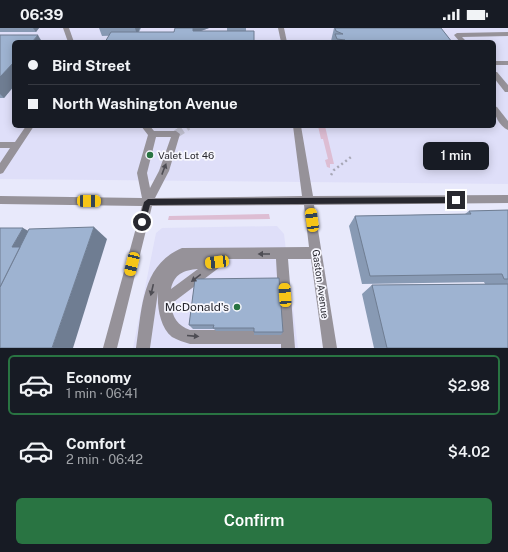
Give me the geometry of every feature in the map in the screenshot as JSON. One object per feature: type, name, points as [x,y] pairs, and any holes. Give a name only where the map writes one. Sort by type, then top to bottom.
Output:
[{"type":"street","points":[[66,28],[70,40]]},
{"type":"street","points":[[281,28],[284,40]]},
{"type":"street","points":[[462,40],[457,35],[508,34]]},
{"type":"street","points":[[496,64],[508,63]]},
{"type":"street","points":[[496,76],[508,90]]},
{"type":"street","points":[[496,112],[508,127]]},
{"type":"street","points":[[0,170],[29,128]]},
{"type":"street","points":[[110,348],[148,202],[164,171],[176,134],[152,134],[147,128]]},
{"type":"street","name":"Gaston Avenue","points":[[297,128],[330,348]]},
{"type":"street","points":[[148,202],[142,173],[152,134]]},
{"type":"street","points":[[0,145],[17,145]]},
{"type":"street","points":[[0,200],[148,202],[508,200]]},
{"type":"street","points":[[142,348],[152,286],[164,266],[172,259],[182,254],[222,258]]},
{"type":"street","points":[[282,254],[288,342],[190,337],[181,335],[174,330],[169,322],[164,290],[165,282],[174,271],[186,265],[222,258],[282,254],[317,254]]},
{"type":"street","points":[[165,302],[222,258]]},
{"type":"path","points":[[331,175],[334,170],[351,157]]},
{"type":"shaded area","points":[[0,28],[508,28],[508,184],[0,179]]},
{"type":"shaded area","points":[[318,128],[325,128],[334,164],[330,164],[330,168],[327,167],[325,160],[328,159],[323,139],[321,139]]},
{"type":"shaded area","points":[[269,214],[270,219],[168,220],[169,216]]},
{"type":"shaded area","points":[[277,226],[284,234],[298,348],[133,348],[156,233],[162,228]]},
{"type":"building","points":[[175,28],[193,28],[193,31],[254,31],[254,40],[106,40],[111,32],[174,32]]},
{"type":"building","points":[[335,28],[441,28],[450,40],[345,40],[337,39],[335,34],[343,34],[336,31]]},
{"type":"building","points":[[0,35],[38,35],[34,40],[12,40],[12,64],[0,77]]},
{"type":"building","points":[[508,210],[508,279],[504,279],[502,274],[370,276],[355,216],[471,214],[469,211]]},
{"type":"building","points":[[94,227],[52,348],[0,348],[0,287],[29,229]]},
{"type":"building","points":[[0,228],[23,228],[12,247],[20,247],[0,287]]},
{"type":"building","name":"McDonald's","points":[[279,278],[283,332],[254,332],[254,328],[213,328],[214,325],[189,325],[195,279]]},
{"type":"building","points":[[508,284],[508,348],[387,348],[372,285]]},
{"type":"tunnel","points":[[176,134],[185,128]]},
{"type":"place","name":"Valet Lot 46","points":[[150,155]]},
{"type":"place","name":"McDonald's","points":[[237,307]]},
{"type":"route","points":[[142,222],[148,202],[456,200]]}]
